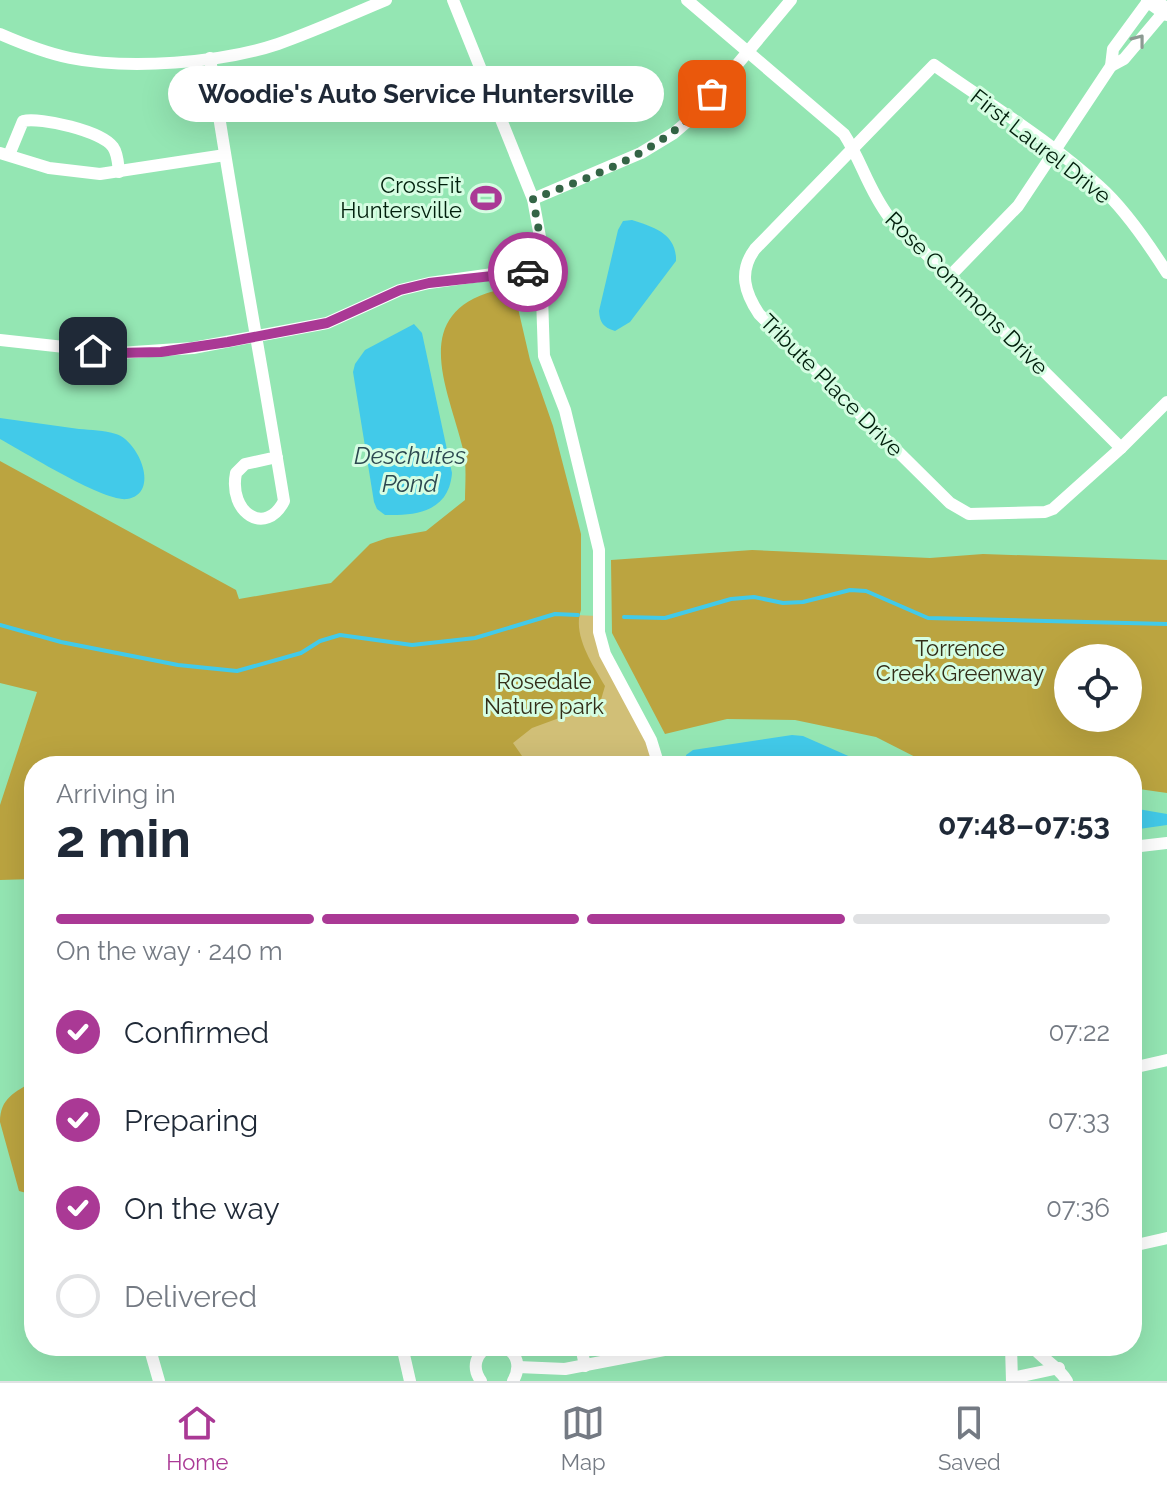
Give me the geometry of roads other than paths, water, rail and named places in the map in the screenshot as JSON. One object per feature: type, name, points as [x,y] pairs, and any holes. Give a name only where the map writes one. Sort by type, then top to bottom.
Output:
[{"type":"street","points":[[350,15],[368,0]]},
{"type":"street","points":[[0,34],[71,59],[175,63],[275,45],[386,0]]},
{"type":"street","points":[[453,0],[533,199],[540,237],[544,356],[565,410],[599,550],[599,632],[605,654],[651,740],[656,756]]},
{"type":"street","name":"Rose Commons Drive","points":[[687,0],[844,134],[873,196],[889,217],[1121,448]]},
{"type":"street","points":[[533,199],[641,153],[674,133],[695,115],[791,0]]},
{"type":"street","points":[[1111,66],[1124,59],[1160,6]]},
{"type":"street","points":[[949,277],[1018,206],[1111,66],[1113,49],[1160,6]]},
{"type":"street","points":[[210,58],[225,155],[257,335],[277,457],[284,501],[268,516],[250,516],[240,507],[236,473],[245,464],[277,457]]},
{"type":"street","name":"Tribute Place Drive","points":[[934,65],[852,147],[747,260],[743,279],[759,314],[950,503],[969,514],[1045,512],[1053,509],[1167,402]]},
{"type":"street","name":"First Laurel Drive","points":[[934,65],[1054,150],[1099,186],[1117,205],[1167,273]]},
{"type":"street","points":[[119,172],[113,147],[103,139],[44,121],[23,121],[4,154],[49,168],[100,174],[119,172],[225,155]]},
{"type":"street","points":[[0,340],[130,353],[193,348],[327,323],[400,290],[429,283],[500,273],[540,273]]},
{"type":"street","points":[[1142,846],[1167,843]]},
{"type":"street","points":[[1142,1066],[1167,1060]]},
{"type":"street","points":[[1142,1244],[1167,1238]]},
{"type":"street","points":[[152,1356],[159,1381]]},
{"type":"street","points":[[404,1356],[410,1381]]},
{"type":"street","points":[[476,1379],[478,1356]]},
{"type":"street","points":[[513,1381],[518,1367],[515,1356]]},
{"type":"street","points":[[583,1356],[585,1366]]},
{"type":"street","points":[[518,1367],[585,1366],[635,1356]]},
{"type":"street","points":[[1011,1356],[1012,1379],[1059,1368]]},
{"type":"street","points":[[1041,1356],[1059,1368],[1067,1381]]},
{"type":"water","points":[[632,220],[663,233],[673,244],[676,261],[630,322],[615,331],[603,324],[599,311],[618,230],[623,221]]},
{"type":"water","name":"Deschutes Pond","points":[[414,324],[422,333],[452,473],[445,496],[429,509],[385,515],[374,502],[353,372],[365,350]]},
{"type":"water","points":[[0,418],[116,434],[139,456],[145,478],[143,488],[127,499],[83,485],[0,439]]},
{"type":"water","points":[[792,735],[803,736],[848,756],[686,756],[693,750]]},
{"type":"water","points":[[1142,810],[1167,814],[1167,825],[1142,829]]},
{"type":"waterway","points":[[624,617],[665,618],[731,599],[754,597],[783,603],[803,602],[850,590],[866,591],[928,618],[1167,624]]},
{"type":"waterway","points":[[0,625],[61,642],[178,665],[237,671],[301,653],[320,641],[340,635],[412,645],[475,638],[555,614],[578,615]]},
{"type":"place","name":"Woodie's Auto Service Huntersville","points":[[712,94]]},
{"type":"place","name":"CrossFit Huntersville","points":[[486,198]]},
{"type":"park label","name":"Torrence Creek Greenway","points":[[960,660]]},
{"type":"park label","name":"Rosedale Nature park","points":[[544,694]]}]
